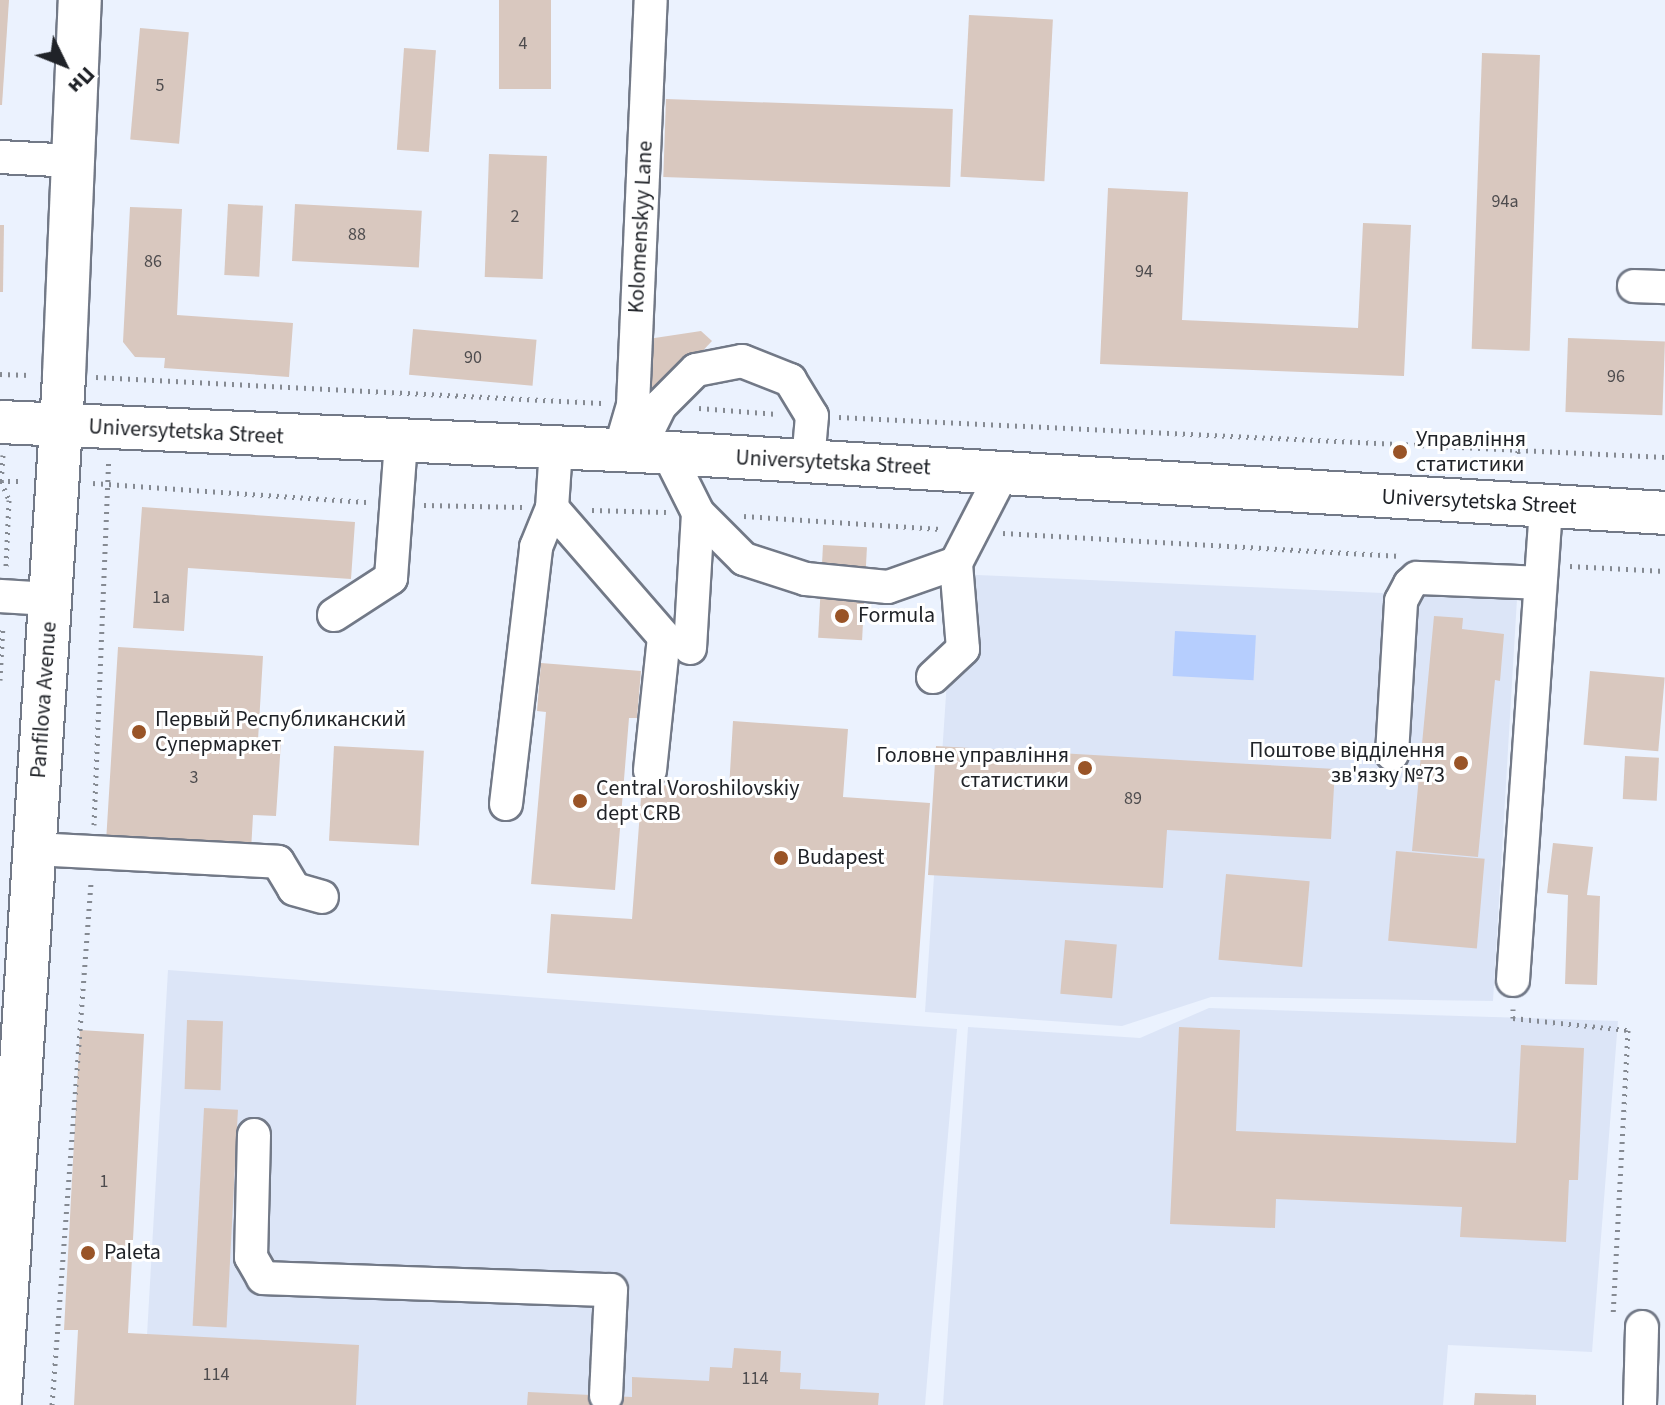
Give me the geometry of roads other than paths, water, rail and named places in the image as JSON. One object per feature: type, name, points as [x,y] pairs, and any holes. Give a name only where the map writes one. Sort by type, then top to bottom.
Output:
[{"type":"main road","name":"Panfilova Avenue","points":[[0,1400],[9,1090],[34,849],[50,599],[80,0]]},
{"type":"main road","name":"Universytetska Street","points":[[3,422],[642,452],[1665,513]]},
{"type":"street","name":"Kolomenskyy Lane","points":[[642,452],[633,405],[651,0]]},
{"type":"street","points":[[0,157],[73,161]]},
{"type":"street","points":[[808,462],[812,416],[790,380],[742,361],[696,370],[660,406],[642,452],[744,559],[806,579],[888,587],[956,563]]},
{"type":"street","points":[[334,615],[391,578],[401,442]]},
{"type":"street","points":[[506,804],[529,546],[552,508],[556,448]]},
{"type":"street","points":[[933,677],[963,649],[956,563],[1003,472]]},
{"type":"street","points":[[1513,980],[1546,507]]},
{"type":"street","points":[[552,508],[664,637],[650,770]]},
{"type":"street","points":[[690,648],[698,513]]},
{"type":"street","points":[[1392,754],[1401,601],[1410,584],[1417,578],[1541,574]]},
{"type":"street","points":[[2,596],[50,599]]},
{"type":"street","points":[[34,849],[278,862],[294,889],[322,897]]},
{"type":"street","points":[[254,1135],[251,1257],[263,1278],[611,1290],[606,1396]]},
{"type":"street","points":[[1640,1405],[1649,1349]]},
{"type":"water","points":[[1175,631],[1256,635],[1254,680],[1173,676]]},
{"type":"place","name":"Управління статистики","points":[[1400,452]]},
{"type":"place","name":"Formula","points":[[842,616]]},
{"type":"place","name":"Первый Республиканский Супермаркет","points":[[139,732]]},
{"type":"place","name":"Поштове відділення зв'язку №73","points":[[1461,763]]},
{"type":"place","name":"Головне управління статистики","points":[[1085,768]]},
{"type":"place","name":"Central Voroshilovskiy dept CRB","points":[[580,801]]},
{"type":"place","name":"Budapest","points":[[781,858]]},
{"type":"place","name":"Paleta","points":[[88,1253]]}]
